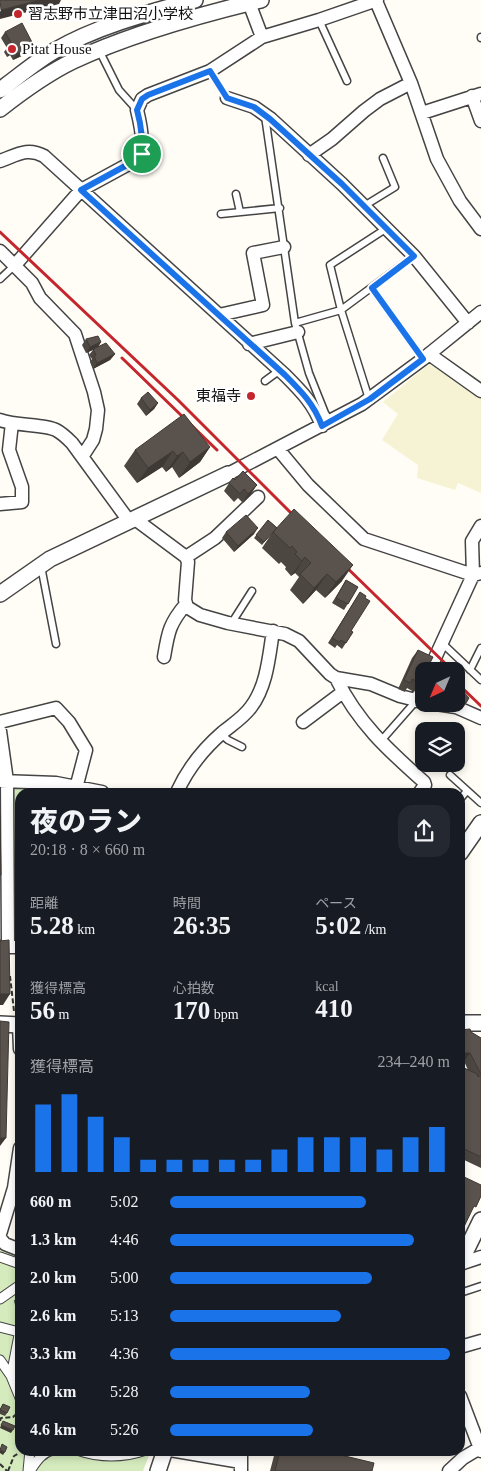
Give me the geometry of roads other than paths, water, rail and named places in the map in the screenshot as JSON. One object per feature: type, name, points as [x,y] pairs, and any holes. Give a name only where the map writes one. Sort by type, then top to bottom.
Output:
[{"type":"street","points":[[0,90],[53,52],[71,42],[139,16],[195,0]]},
{"type":"street","points":[[15,265],[81,190],[138,159],[142,154],[140,121],[137,110],[142,99],[210,71],[262,37],[377,0],[411,83],[437,159],[460,200],[481,229]]},
{"type":"street","points":[[0,109],[46,75],[73,61],[148,32],[253,1],[262,37]]},
{"type":"street","points":[[309,155],[332,139],[364,110],[380,99],[411,83]]},
{"type":"street","points":[[422,113],[477,95],[481,121]]},
{"type":"street","points":[[227,98],[254,107],[265,115],[364,206],[414,256],[468,323]]},
{"type":"street","points":[[0,161],[27,151],[34,151],[44,156],[249,344],[280,370],[307,397],[326,423]]},
{"type":"street","points":[[219,315],[263,306],[253,253],[284,247]]},
{"type":"street","points":[[0,251],[32,283],[40,298],[76,334],[98,410],[93,440],[82,457]]},
{"type":"street","points":[[0,594],[50,559],[278,449],[370,399],[481,312]]},
{"type":"street","points":[[249,344],[296,328]]},
{"type":"street","points":[[426,357],[481,391]]},
{"type":"street","points":[[0,504],[22,502],[22,487],[9,450],[6,422],[55,429],[72,443],[132,520],[186,557],[188,562],[186,604],[175,617],[169,630],[164,658]]},
{"type":"street","points":[[278,449],[308,485],[364,539],[477,574]]},
{"type":"street","points":[[186,557],[214,538],[258,497]]},
{"type":"street","points":[[433,662],[477,574],[472,541],[481,526]]},
{"type":"street","points":[[186,604],[187,607],[200,615],[231,624],[273,631],[299,640],[330,674],[336,678],[371,684],[400,696],[415,700]]},
{"type":"street","points":[[179,788],[190,766],[200,754],[244,715],[258,696],[269,659],[273,631]]},
{"type":"street","points":[[336,678],[343,692],[368,729],[424,782],[422,788]]},
{"type":"street","points":[[304,722],[343,692]]},
{"type":"street","points":[[0,722],[56,708],[69,722],[86,750],[76,788]]},
{"type":"street","points":[[465,711],[481,718]]},
{"type":"street","points":[[0,731],[4,781],[9,947]]},
{"type":"street","points":[[4,781],[56,783],[73,788]]},
{"type":"street","points":[[465,846],[481,823]]},
{"type":"street","points":[[0,1024],[15,1022]]},
{"type":"street","points":[[465,1023],[481,1023]]},
{"type":"street","points":[[0,1234],[15,1194]]},
{"type":"street","points":[[465,1254],[481,1220]]},
{"type":"street","points":[[0,1238],[6,1244],[15,1248]]},
{"type":"street","points":[[0,1257],[15,1262]]},
{"type":"street","points":[[465,1262],[481,1257]]},
{"type":"street","points":[[0,1299],[15,1288]]},
{"type":"street","points":[[0,1327],[15,1330]]},
{"type":"street","points":[[465,1346],[481,1341]]},
{"type":"street","points":[[11,1376],[15,1354]]},
{"type":"street","points":[[0,1360],[15,1386]]},
{"type":"street","points":[[449,1471],[462,1458],[480,1450],[465,1417]]},
{"type":"street","points":[[29,1471],[30,1456]]},
{"type":"street","points":[[29,1471],[42,1456]]},
{"type":"street","points":[[107,1456],[121,1456]]},
{"type":"street","points":[[158,1471],[163,1456]]},
{"type":"street","points":[[209,1456],[241,1461]]},
{"type":"lane","points":[[319,20],[348,81]]},
{"type":"lane","points":[[99,50],[119,90],[137,110]]},
{"type":"lane","points":[[210,71],[227,98]]},
{"type":"lane","points":[[265,115],[296,328],[309,373],[325,413],[326,423]]},
{"type":"lane","points":[[364,206],[395,187],[383,158]]},
{"type":"lane","points":[[236,194],[240,212]]},
{"type":"lane","points":[[221,214],[280,208]]},
{"type":"lane","points":[[370,399],[341,310],[330,265],[387,228]]},
{"type":"lane","points":[[296,328],[341,310],[414,256]]},
{"type":"lane","points":[[0,279],[15,265]]},
{"type":"lane","points":[[372,288],[426,357]]},
{"type":"lane","points":[[265,381],[280,370]]},
{"type":"lane","points":[[41,565],[56,644]]},
{"type":"lane","points":[[231,624],[252,590]]},
{"type":"lane","points":[[442,644],[481,680]]},
{"type":"lane","points":[[470,670],[481,648]]},
{"type":"lane","points":[[380,742],[415,706]]},
{"type":"lane","points":[[221,734],[242,747]]},
{"type":"lane","points":[[450,775],[463,788]]},
{"type":"lane","points":[[466,791],[481,803]]},
{"type":"lane","points":[[465,1291],[481,1286]]},
{"type":"railway","points":[[0,232],[178,400],[300,522]]},
{"type":"railway","points":[[122,358],[217,450]]},
{"type":"railway","points":[[339,560],[444,662]]},
{"type":"railway","points":[[465,691],[481,706]]},
{"type":"place","name":"習志野市立津田沼小学校","points":[[18,14]]},
{"type":"place","name":"Pitat House","points":[[12,49]]},
{"type":"place","name":"東福寺","points":[[251,396]]}]
